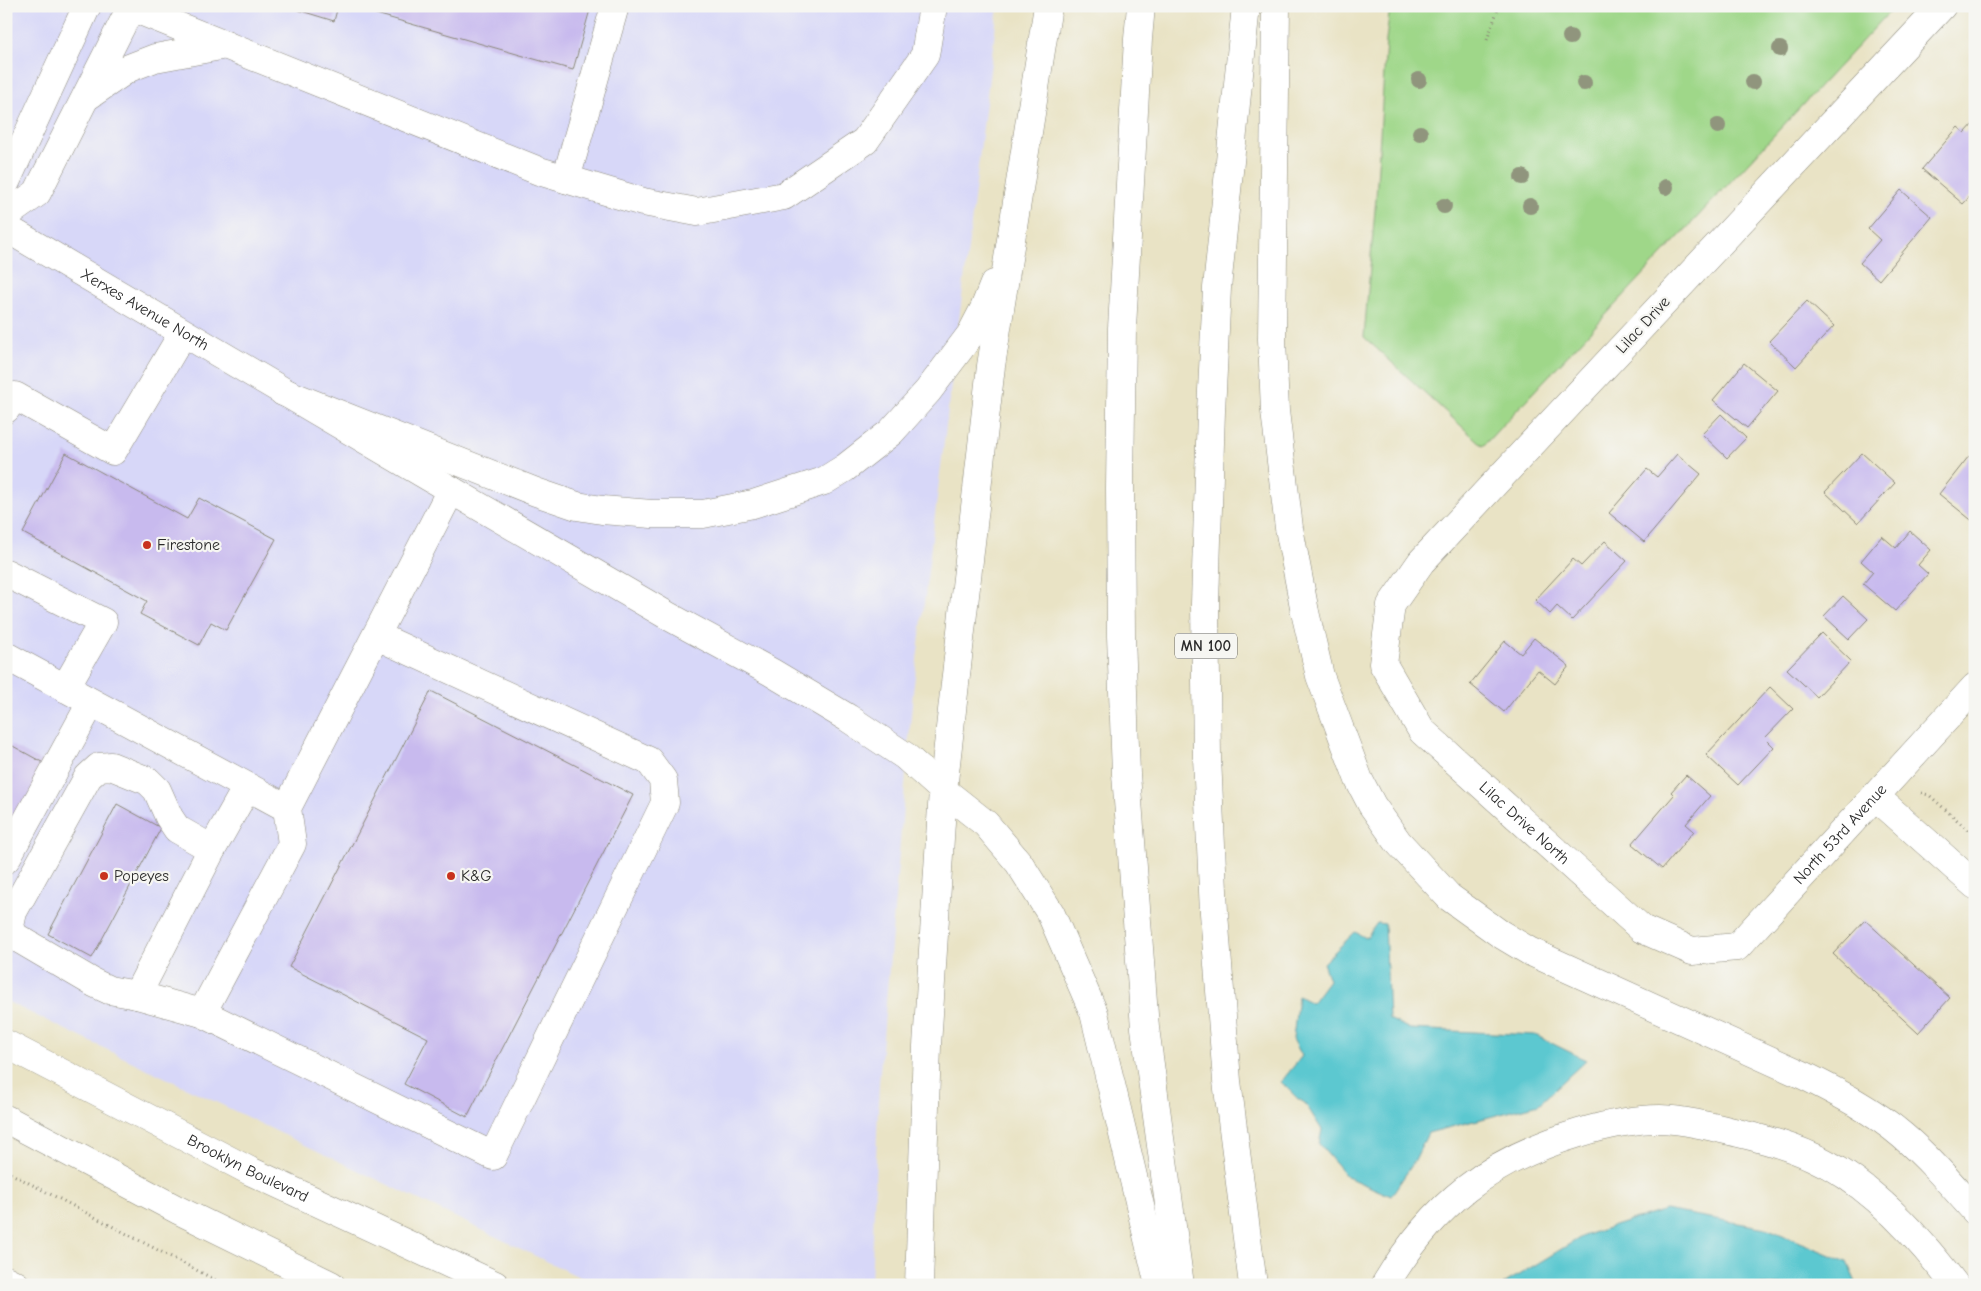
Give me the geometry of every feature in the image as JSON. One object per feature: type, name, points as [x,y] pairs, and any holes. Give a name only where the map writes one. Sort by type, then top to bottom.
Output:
[{"type":"main road","points":[[6,182],[87,6]]},
{"type":"main road","points":[[566,179],[616,6]]},
{"type":"main road","points":[[6,215],[37,194],[130,7],[538,171],[643,202],[697,212],[784,196],[865,141],[925,55],[933,6]]},
{"type":"main road","points":[[919,1285],[927,1046],[943,790],[991,366],[1048,6]]},
{"type":"main road","points":[[1141,6],[1122,328],[1121,636],[1126,774],[1145,1028],[1180,1285]]},
{"type":"main road","name":"MN 100","points":[[1246,6],[1217,288],[1205,604],[1207,757],[1214,913],[1227,1081],[1253,1285]]},
{"type":"main road","points":[[1276,6],[1272,339],[1281,466],[1289,528],[1305,612],[1320,676],[1359,780],[1372,805],[1398,842],[1449,897],[1499,933],[1545,958],[1805,1076],[1842,1095],[1902,1135],[1927,1158],[1975,1211]]},
{"type":"main road","name":"Lilac Drive","points":[[1384,664],[1391,605],[1421,562],[1942,6]]},
{"type":"main road","points":[[85,98],[129,68],[154,58],[226,45]]},
{"type":"main road","name":"Xerxes Avenue North","points":[[6,228],[283,392]]},
{"type":"main road","points":[[283,392],[536,492],[577,506],[652,514],[703,514],[725,511],[784,495],[824,481],[845,468],[891,432],[928,391],[971,334],[984,309],[1012,235]]},
{"type":"main road","points":[[6,409],[15,396],[113,451],[183,333]]},
{"type":"main road","points":[[283,392],[848,718],[906,756],[943,790],[986,824],[1019,863],[1050,914],[1094,1013],[1159,1285]]},
{"type":"main road","points":[[202,1013],[292,844],[287,808],[451,490]]},
{"type":"main road","points":[[6,573],[103,622],[65,688]]},
{"type":"main road","points":[[212,849],[176,829],[168,817],[157,790],[148,781],[111,766],[99,767],[88,777],[13,912],[10,926],[14,936],[94,983],[110,990],[137,995],[202,1013],[493,1156],[665,803],[662,780],[649,761],[376,636]]},
{"type":"main road","points":[[6,656],[287,808]]},
{"type":"main road","name":"Lilac Drive North","points":[[1384,664],[1422,732],[1642,929],[1692,951]]},
{"type":"main road","name":"North 53rd Avenue","points":[[1692,951],[1737,948],[1975,688]]},
{"type":"main road","points":[[6,859],[91,703]]},
{"type":"main road","points":[[137,995],[212,849],[247,787]]},
{"type":"main road","points":[[1876,797],[1975,885]]},
{"type":"main road","name":"Brooklyn Boulevard","points":[[6,1044],[250,1171],[494,1285]]},
{"type":"main road","points":[[1385,1285],[1398,1263],[1446,1206],[1492,1169],[1534,1148],[1567,1136],[1627,1121],[1660,1119],[1702,1125],[1770,1140],[1814,1157],[1844,1174],[1897,1218],[1955,1285]]},
{"type":"main road","points":[[6,1120],[178,1210],[331,1285]]},
{"type":"main road","points":[[6,1280],[16,1285]]},
{"type":"path","points":[[1487,40],[1499,6]]},
{"type":"path","points":[[1921,793],[1929,795],[1975,836]]},
{"type":"path","points":[[6,1170],[225,1285]]},
{"type":"shaded area","points":[[6,6],[998,6],[913,692],[879,1083],[871,1285],[596,1285],[6,1001]]},
{"type":"green space","points":[[1390,6],[1895,6],[1483,446],[1364,337]]},
{"type":"water","points":[[1377,923],[1385,924],[1389,1019],[1410,1029],[1535,1035],[1586,1060],[1539,1104],[1428,1133],[1414,1162],[1391,1196],[1347,1177],[1319,1144],[1322,1130],[1305,1103],[1298,1099],[1281,1082],[1302,1056],[1293,1039],[1298,996],[1312,1003],[1329,980],[1323,963],[1355,932],[1366,938]]},
{"type":"water","points":[[1665,1210],[1766,1228],[1847,1262],[1857,1285],[1502,1285],[1583,1236]]},
{"type":"building","points":[[285,6],[338,6],[334,21]]},
{"type":"building","points":[[348,6],[591,6],[573,70]]},
{"type":"building","points":[[1975,122],[1975,191],[1963,204],[1922,169],[1958,127],[1965,133]]},
{"type":"building","points":[[1901,190],[1932,217],[1879,280],[1860,263],[1880,240],[1868,229]]},
{"type":"building","points":[[1807,301],[1834,326],[1796,367],[1769,341]]},
{"type":"building","points":[[1744,363],[1778,391],[1747,428],[1713,400]]},
{"type":"building","points":[[1721,414],[1746,438],[1727,458],[1702,434]]},
{"type":"building","points":[[66,453],[187,519],[199,498],[276,539],[226,630],[211,622],[199,645],[140,614],[147,601],[23,533]]},
{"type":"building","points":[[1862,453],[1895,483],[1858,523],[1825,492]]},
{"type":"building","points":[[1677,454],[1701,474],[1644,542],[1609,513],[1647,469],[1657,477]]},
{"type":"building","points":[[1969,456],[1975,460],[1975,523],[1939,494]]},
{"type":"building","points":[[1910,531],[1931,550],[1918,565],[1928,574],[1895,611],[1863,584],[1873,572],[1861,561],[1882,536],[1896,548]]},
{"type":"building","points":[[1605,541],[1627,561],[1572,620],[1557,606],[1550,614],[1535,600],[1573,559],[1581,566]]},
{"type":"building","points":[[1843,596],[1868,619],[1849,639],[1824,616]]},
{"type":"building","points":[[1822,633],[1851,661],[1817,697],[1787,669]]},
{"type":"building","points":[[1534,638],[1569,666],[1555,684],[1538,670],[1504,712],[1470,684],[1505,641],[1521,654]]},
{"type":"building","points":[[1770,687],[1793,709],[1765,738],[1774,747],[1738,785],[1706,755]]},
{"type":"building","points":[[431,691],[633,795],[467,1117],[404,1084],[428,1038],[289,967]]},
{"type":"building","points":[[11,745],[49,766],[6,844],[6,754]]},
{"type":"building","points":[[1686,775],[1710,796],[1686,824],[1694,831],[1662,869],[1632,844],[1674,795],[1671,792]]},
{"type":"building","points":[[117,804],[161,828],[92,958],[48,934]]},
{"type":"building","points":[[1865,920],[1950,998],[1918,1033],[1833,954]]},
{"type":"place","name":"Firestone","points":[[147,545]]},
{"type":"place","name":"Popeyes","points":[[104,876]]},
{"type":"place","name":"K&G","points":[[451,876]]}]
